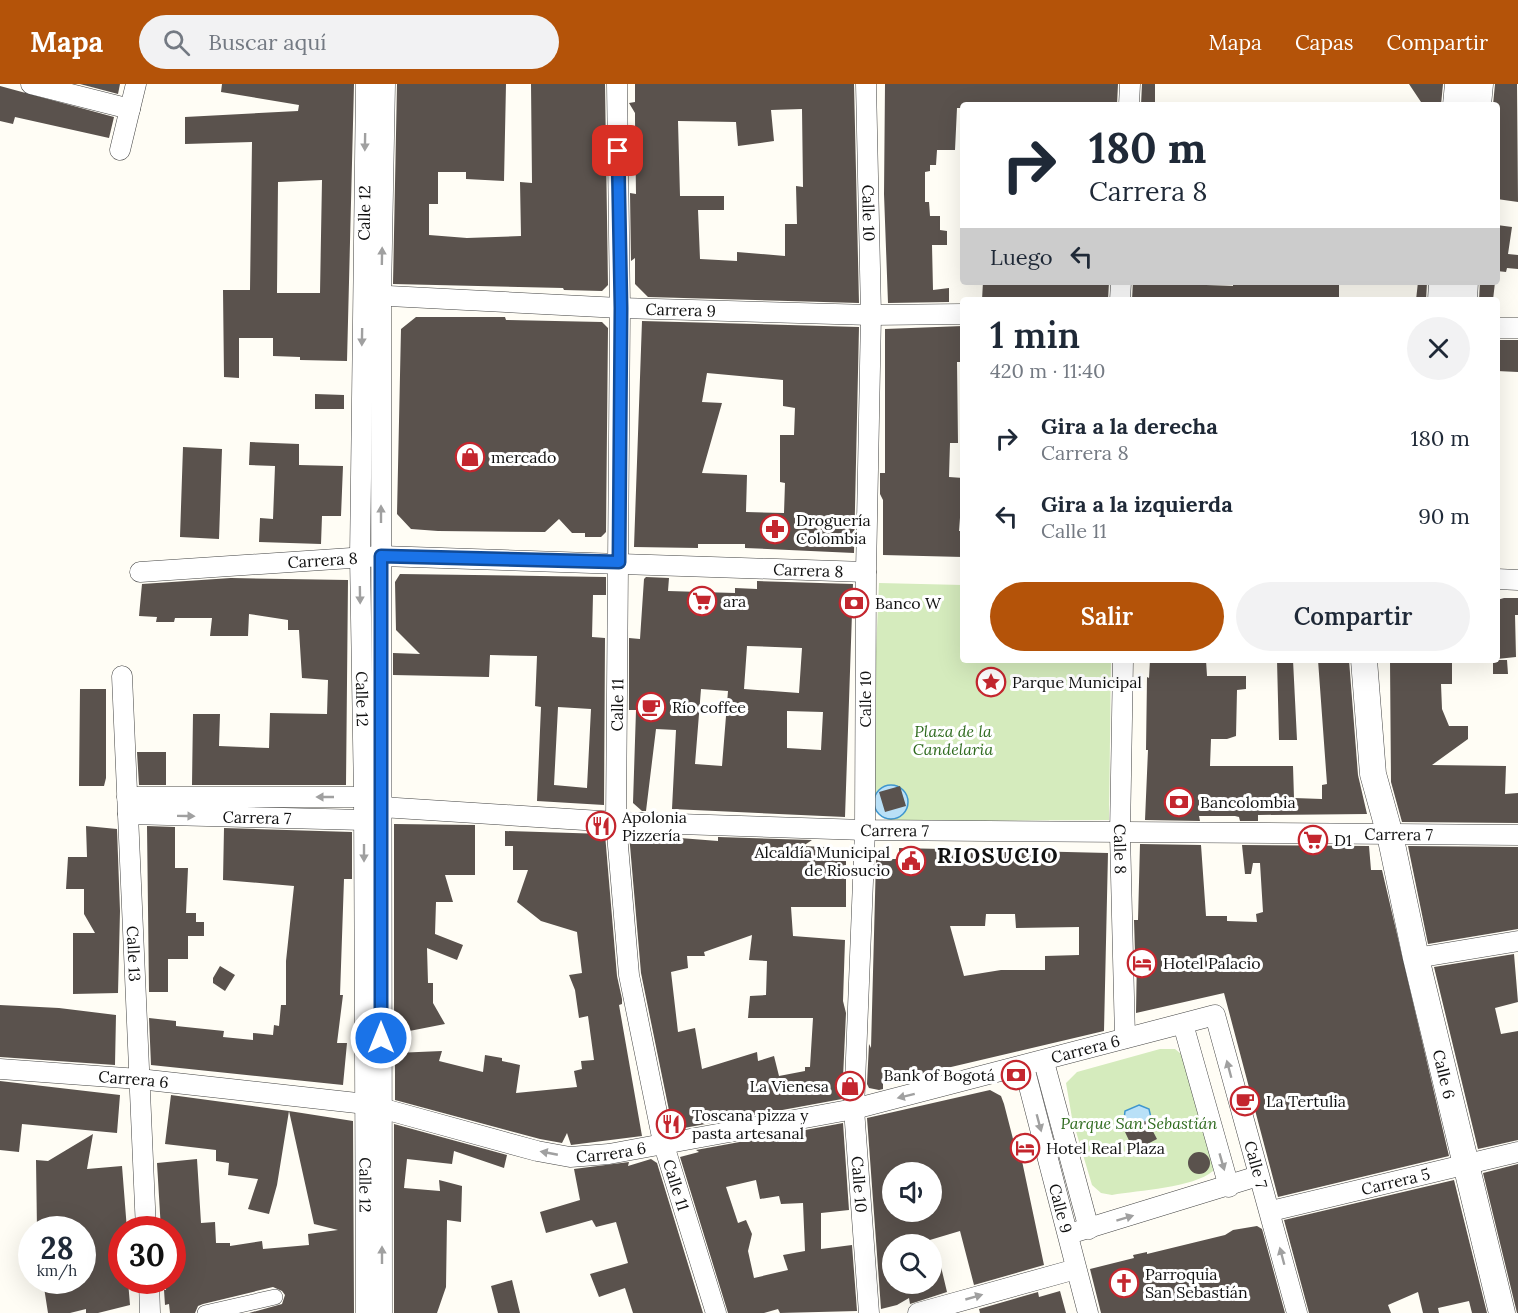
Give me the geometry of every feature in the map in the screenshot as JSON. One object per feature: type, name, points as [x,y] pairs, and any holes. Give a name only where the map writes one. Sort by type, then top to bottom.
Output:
[{"type":"street","points":[[31,84],[130,109]]},
{"type":"street","points":[[120,150],[136,84]]},
{"type":"street","name":"Calle 12","points":[[366,84],[381,556],[372,802],[373,1106],[366,1313]]},
{"type":"street","name":"Calle 12","points":[[372,802],[360,557],[372,295],[385,84]]},
{"type":"street","name":"Calle 11","points":[[617,84],[621,308],[616,822],[628,975],[663,1142],[716,1313]]},
{"type":"street","name":"Calle 10","points":[[866,84],[871,315],[866,572],[865,830],[854,1109],[869,1313]]},
{"type":"street","points":[[1129,102],[1130,84]]},
{"type":"street","points":[[1456,102],[1458,84]]},
{"type":"street","points":[[1478,102],[1480,84]]},
{"type":"street","name":"Carrera 9","points":[[372,295],[621,308],[871,315],[960,314]]},
{"type":"street","points":[[1500,328],[1518,328]]},
{"type":"street","name":"Carrera 8","points":[[140,572],[381,556],[619,562],[866,572]]},
{"type":"street","points":[[1500,579],[1518,580]]},
{"type":"street","name":"Calle 8","points":[[1123,663],[1120,834],[1125,1038]]},
{"type":"street","name":"Calle 6","points":[[1364,663],[1373,774],[1390,835],[1416,958],[1502,1313]]},
{"type":"street","name":"Calle 6","points":[[1377,663],[1390,835]]},
{"type":"street","name":"Calle 13","points":[[122,676],[146,1216]]},
{"type":"street","points":[[364,820],[372,802]]},
{"type":"street","name":"Carrera 7","points":[[127,806],[372,802],[616,822],[865,830],[1120,834],[1518,835]]},
{"type":"street","name":"Carrera 7","points":[[127,806],[364,820]]},
{"type":"street","name":"Calle 12","points":[[364,820],[382,1313]]},
{"type":"street","points":[[1416,958],[1518,941]]},
{"type":"street","name":"Carrera 6","points":[[0,1069],[139,1079],[373,1106],[570,1157],[609,1154],[663,1142],[854,1109],[1044,1062],[1215,1015]]},
{"type":"street","name":"Calle 7","points":[[1215,1015],[1297,1313]]},
{"type":"street","name":"Calle 7","points":[[1183,1024],[1228,1187]]},
{"type":"street","name":"Calle 9","points":[[1044,1062],[1089,1229]]},
{"type":"street","name":"Calle 9","points":[[1024,1067],[1088,1313]]},
{"type":"street","name":"Carrera 5","points":[[1270,1211],[1518,1152]]},
{"type":"street","points":[[1069,1234],[1258,1176]]},
{"type":"street","points":[[918,1313],[1076,1269]]},
{"type":"street","points":[[149,1294],[150,1313]]},
{"type":"street","points":[[205,1313],[275,1297]]},
{"type":"green space","name":"Plaza de la Candelaria","points":[[879,583],[960,585],[960,663],[1111,663],[1109,820],[893,821],[878,814],[870,788]]},
{"type":"green space","name":"Parque San Sebastián","points":[[1160,1049],[1175,1049],[1186,1058],[1215,1153],[1213,1171],[1193,1181],[1165,1188],[1112,1195],[1101,1193],[1092,1185],[1072,1118],[1066,1083],[1077,1072]]},
{"type":"water","points":[[891,785],[903,790],[908,802],[903,814],[891,819],[879,814],[874,802],[879,790]]},
{"type":"water","points":[[1139,1105],[1149,1109],[1151,1129],[1130,1133],[1124,1120],[1125,1111]]},
{"type":"building","points":[[80,84],[120,84],[118,94]]},
{"type":"building","points":[[222,84],[354,84],[347,361],[300,360],[300,357],[273,356],[273,338],[239,338],[239,378],[224,377],[223,290],[250,290],[252,142],[185,144],[185,117],[298,111],[299,105],[221,92]],"holes":[[[322,180],[320,293],[277,293],[278,182]]]},
{"type":"building","points":[[397,84],[506,84],[504,181],[466,179],[466,172],[438,172],[438,204],[429,204],[429,235],[467,238],[521,236],[520,182],[532,183],[531,84],[605,84],[608,285],[602,291],[393,284]]},
{"type":"building","points":[[635,84],[854,84],[859,303],[648,297],[635,284],[635,258],[631,261],[630,193],[636,194],[635,113],[629,103],[635,102]],"holes":[[[802,109],[803,187],[796,186],[797,224],[785,224],[785,256],[737,252],[737,261],[700,259],[698,210],[724,210],[724,196],[680,196],[678,121],[736,122],[738,146],[774,141],[771,110]]]},
{"type":"building","points":[[885,84],[1118,84],[1117,102],[960,102],[960,108],[957,108],[955,150],[937,150],[936,165],[930,165],[930,171],[925,172],[925,202],[929,202],[930,216],[940,216],[940,230],[947,231],[947,245],[932,245],[933,290],[949,288],[949,302],[888,303],[884,194]]},
{"type":"building","points":[[1142,84],[1155,84],[1155,102],[1141,102]]},
{"type":"building","points":[[1409,84],[1443,84],[1441,102],[1421,102]]},
{"type":"building","points":[[1495,84],[1517,84],[1518,202],[1500,199],[1500,102],[1493,102]]},
{"type":"building","points":[[0,86],[114,117],[109,138],[15,117],[13,124],[0,121]]},
{"type":"building","points":[[1500,225],[1512,227],[1508,254],[1518,255],[1518,269],[1507,268],[1506,272],[1500,271]]},
{"type":"building","points":[[983,285],[1109,285],[1108,297],[982,297]]},
{"type":"building","points":[[1133,285],[1339,285],[1339,297],[1132,297]]},
{"type":"building","points":[[1418,285],[1427,285],[1426,297],[1416,297]]},
{"type":"building","points":[[1480,285],[1495,285],[1493,297],[1479,297]]},
{"type":"building","points":[[416,317],[505,317],[506,320],[602,322],[608,328],[606,532],[601,537],[585,537],[585,533],[572,533],[559,519],[545,532],[411,529],[397,514],[401,329]]},
{"type":"building","points":[[642,321],[859,327],[854,553],[745,548],[745,544],[698,544],[698,548],[634,547]],"holes":[[[707,373],[783,380],[783,406],[795,408],[794,435],[780,435],[780,482],[785,483],[784,513],[746,512],[747,475],[702,473],[722,403],[702,402]]]},
{"type":"building","points":[[960,326],[960,362],[957,362],[958,443],[950,443],[949,477],[960,478],[960,557],[883,555],[883,500],[880,494],[880,473],[885,473],[885,329]]},
{"type":"building","points":[[1500,340],[1518,340],[1518,372],[1500,371]]},
{"type":"building","points":[[315,394],[344,395],[344,409],[315,409]]},
{"type":"building","points":[[250,442],[299,444],[299,465],[343,466],[341,516],[322,516],[321,544],[259,542],[260,518],[273,519],[275,466],[249,465]]},
{"type":"building","points":[[183,447],[222,449],[219,539],[180,537]]},
{"type":"building","points":[[400,574],[606,577],[606,595],[593,595],[592,637],[605,638],[604,805],[537,801],[541,707],[535,706],[537,656],[490,655],[489,677],[393,675],[393,653],[420,654],[396,630],[395,582]],"holes":[[[558,707],[591,709],[587,788],[554,785]]]},
{"type":"building","points":[[646,577],[669,578],[668,591],[735,593],[735,588],[757,589],[757,581],[853,584],[845,817],[672,809],[676,730],[656,729],[646,811],[642,811],[633,803],[636,710],[629,710],[629,638],[640,639]],"holes":[[[747,646],[802,648],[799,693],[744,689]],[[701,689],[728,691],[722,766],[695,764]],[[787,711],[823,712],[821,750],[787,748]]]},
{"type":"building","points":[[231,578],[348,580],[346,785],[192,785],[193,714],[220,714],[219,746],[269,748],[270,713],[327,714],[328,680],[302,678],[299,630],[288,630],[288,620],[249,614],[248,636],[210,636],[212,618],[175,618],[174,622],[156,622],[157,617],[139,616],[142,584]]},
{"type":"building","points":[[1518,598],[1518,615],[1515,615],[1516,657],[1500,659],[1500,599]]},
{"type":"building","points":[[1507,660],[1508,674],[1493,674],[1493,663]]},
{"type":"building","points":[[1150,663],[1206,663],[1207,676],[1246,676],[1246,689],[1237,690],[1236,736],[1227,739],[1211,739],[1210,766],[1293,766],[1294,798],[1322,799],[1322,785],[1327,784],[1318,663],[1349,663],[1358,775],[1367,814],[1258,815],[1258,821],[1240,821],[1239,817],[1235,816],[1199,816],[1200,821],[1145,820],[1148,750],[1146,750],[1147,677],[1149,678]]},
{"type":"building","points":[[1277,663],[1293,663],[1297,740],[1279,740]]},
{"type":"building","points":[[1390,663],[1452,663],[1452,684],[1441,684],[1442,709],[1449,726],[1468,726],[1468,739],[1432,765],[1506,766],[1505,794],[1518,793],[1518,823],[1402,822],[1391,782]]},
{"type":"building","points":[[80,689],[106,689],[106,778],[104,786],[79,786]]},
{"type":"building","points":[[137,752],[166,752],[166,785],[139,785]]},
{"type":"building","points":[[900,786],[906,806],[885,812],[879,792]]},
{"type":"building","points":[[394,824],[475,825],[475,875],[445,875],[453,902],[436,902],[435,934],[463,945],[457,960],[427,948],[428,983],[433,983],[433,1003],[445,1024],[394,1034]]},
{"type":"building","points":[[86,826],[117,829],[120,911],[118,993],[73,994],[73,933],[95,933],[84,914],[84,889],[66,889],[68,857],[87,857]]},
{"type":"building","points":[[147,826],[175,827],[175,868],[188,868],[186,913],[196,913],[196,922],[204,922],[204,936],[188,936],[188,959],[168,959],[168,992],[149,992]]},
{"type":"building","points":[[224,828],[352,832],[352,879],[344,879],[340,995],[343,995],[337,1043],[347,1043],[343,1085],[151,1065],[149,1018],[176,1021],[176,1026],[224,1031],[223,1037],[253,1040],[253,1033],[273,1035],[274,1025],[279,1026],[281,1005],[286,1005],[286,961],[294,886],[223,880]]},
{"type":"building","points":[[505,831],[605,834],[617,976],[622,999],[622,1004],[619,1005],[642,1136],[571,1145],[567,1133],[562,1143],[540,1139],[395,1100],[395,1053],[442,1051],[439,1061],[483,1072],[485,1055],[502,1058],[502,1061],[520,1065],[516,1093],[577,1087],[574,1071],[582,1069],[581,1061],[594,1060],[588,1016],[579,1018],[575,990],[569,975],[582,973],[577,932],[541,921],[517,902],[528,870],[513,870],[513,846],[505,846]]},
{"type":"building","points":[[629,834],[718,841],[718,837],[812,840],[803,846],[846,848],[846,907],[791,907],[793,936],[845,940],[843,1001],[846,1013],[842,1099],[673,1130],[641,973]],"holes":[[[752,935],[749,960],[767,961],[766,995],[750,996],[748,1018],[813,1018],[810,1067],[805,1067],[805,1071],[779,1076],[774,1056],[758,1061],[757,1052],[702,1069],[695,1028],[678,1032],[671,972],[688,968],[687,956],[705,956],[704,952]]]},
{"type":"building","points":[[1140,844],[1201,845],[1206,916],[1227,916],[1227,921],[1257,922],[1256,914],[1263,912],[1260,863],[1253,863],[1251,874],[1245,874],[1242,845],[1369,846],[1371,870],[1382,870],[1449,1156],[1278,1197],[1224,993],[1136,1013],[1137,954],[1135,953],[1134,920],[1138,920]]},
{"type":"building","points":[[1408,846],[1518,847],[1518,929],[1428,944]]},
{"type":"building","points":[[899,848],[1108,853],[1104,1031],[883,1083],[883,1089],[879,1090],[869,1088],[867,1084],[869,1044],[871,1048],[876,859],[899,859]],"holes":[[[986,914],[1015,914],[1016,928],[1079,927],[1079,955],[1045,956],[1045,970],[1001,970],[964,976],[950,926],[985,926]]]},
{"type":"building","points":[[1514,954],[1518,1002],[1495,1008],[1501,1034],[1518,1031],[1518,1140],[1478,1149],[1434,967]]},
{"type":"building","points":[[220,966],[235,975],[225,991],[213,983],[213,978]]},
{"type":"building","points":[[0,1005],[59,1008],[116,1015],[115,1065],[0,1057]]},
{"type":"building","points":[[0,1081],[120,1095],[117,1133],[22,1124],[19,1152],[0,1150]]},
{"type":"building","points":[[990,1090],[1001,1096],[1019,1162],[1022,1161],[1044,1265],[974,1285],[960,1231],[942,1236],[942,1234],[882,1234],[882,1294],[941,1294],[910,1304],[909,1298],[897,1305],[881,1309],[867,1118]]},
{"type":"building","points":[[171,1095],[289,1111],[277,1185],[269,1214],[248,1209],[258,1179],[228,1175],[229,1163],[216,1161],[216,1150],[165,1144]]},
{"type":"building","points":[[289,1111],[353,1121],[354,1313],[249,1313],[282,1304],[285,1295],[273,1287],[203,1304],[198,1306],[195,1313],[170,1313],[169,1304],[165,1305],[164,1294],[186,1294],[186,1216],[160,1216],[157,1163],[197,1159],[201,1223],[215,1222],[216,1243],[230,1243],[230,1246],[262,1241],[263,1249],[309,1245],[308,1234],[338,1230],[314,1224]]},
{"type":"building","points":[[1147,1120],[1157,1139],[1134,1151],[1125,1132]]},
{"type":"building","points":[[843,1123],[849,1210],[821,1213],[821,1249],[852,1245],[857,1311],[780,1313],[778,1309],[764,1313],[728,1313],[680,1157],[699,1152],[696,1150]],"holes":[[[756,1180],[760,1199],[779,1196],[781,1204],[803,1203],[805,1251],[783,1255],[788,1270],[754,1278],[748,1251],[752,1234],[746,1220],[738,1223],[726,1187]]]},
{"type":"building","points":[[394,1124],[507,1155],[504,1168],[454,1151],[452,1164],[407,1159],[404,1188],[440,1191],[439,1180],[462,1186],[461,1222],[447,1220],[446,1287],[437,1313],[394,1313]]},
{"type":"building","points":[[93,1134],[87,1169],[122,1166],[126,1216],[108,1216],[108,1294],[129,1294],[130,1305],[98,1313],[86,1313],[86,1309],[70,1313],[48,1313],[45,1294],[96,1294],[96,1216],[37,1216],[36,1160],[48,1161]]},
{"type":"building","points":[[1199,1152],[1207,1155],[1210,1163],[1207,1171],[1199,1174],[1191,1171],[1188,1163],[1191,1155]]},
{"type":"building","points":[[651,1159],[657,1163],[703,1313],[633,1313],[625,1288],[599,1297],[590,1274],[628,1263],[616,1222],[596,1227],[592,1220],[546,1233],[540,1212],[580,1200],[574,1169],[629,1162],[628,1166]]},
{"type":"building","points":[[1518,1164],[1518,1313],[1517,1313],[1483,1173]]},
{"type":"building","points":[[1454,1180],[1487,1313],[1472,1313],[1469,1301],[1438,1308],[1439,1313],[1423,1313],[1418,1292],[1388,1305],[1391,1313],[1309,1313],[1284,1220]]},
{"type":"building","points":[[1257,1226],[1262,1229],[1285,1313],[1101,1313],[1090,1269],[1134,1258],[1133,1255],[1147,1252],[1147,1254],[1225,1235],[1233,1230]]},
{"type":"building","points":[[942,1271],[947,1292],[942,1294]]},
{"type":"building","points":[[512,1280],[520,1313],[498,1313],[491,1286]]},
{"type":"building","points":[[1060,1291],[1066,1313],[980,1313],[979,1309],[1038,1292],[1039,1297]]},
{"type":"place","name":"mercado","points":[[470,457]]},
{"type":"place","name":"Droguería Colombia","points":[[775,529]]},
{"type":"place","name":"ara","points":[[702,601]]},
{"type":"place","name":"Banco W","points":[[854,603]]},
{"type":"place","name":"Parque Municipal","points":[[991,682]]},
{"type":"place","name":"Río coffee","points":[[651,707]]},
{"type":"place","name":"Bancolombia","points":[[1179,802]]},
{"type":"place","name":"Apolonia Pizzería","points":[[601,826]]},
{"type":"place","name":"D1","points":[[1313,840]]},
{"type":"place","name":"Alcaldía Municipal de Riosucio","points":[[911,861]]},
{"type":"place","name":"Hotel Palacio","points":[[1142,963]]},
{"type":"place","name":"Bank of Bogotá","points":[[1016,1075]]},
{"type":"place","name":"La Vienesa","points":[[850,1086]]},
{"type":"place","name":"La Tertulia","points":[[1245,1101]]},
{"type":"place","name":"Toscana pizza y pasta artesanal","points":[[671,1124]]},
{"type":"place","name":"Hotel Real Plaza","points":[[1025,1148]]},
{"type":"place","name":"Parroquia San Sebastián","points":[[1124,1283]]},
{"type":"district","name":"RIOSUCIO","points":[[998,855]]},
{"type":"route","points":[[381,1038],[381,556],[619,562],[621,308],[618,151]]}]
